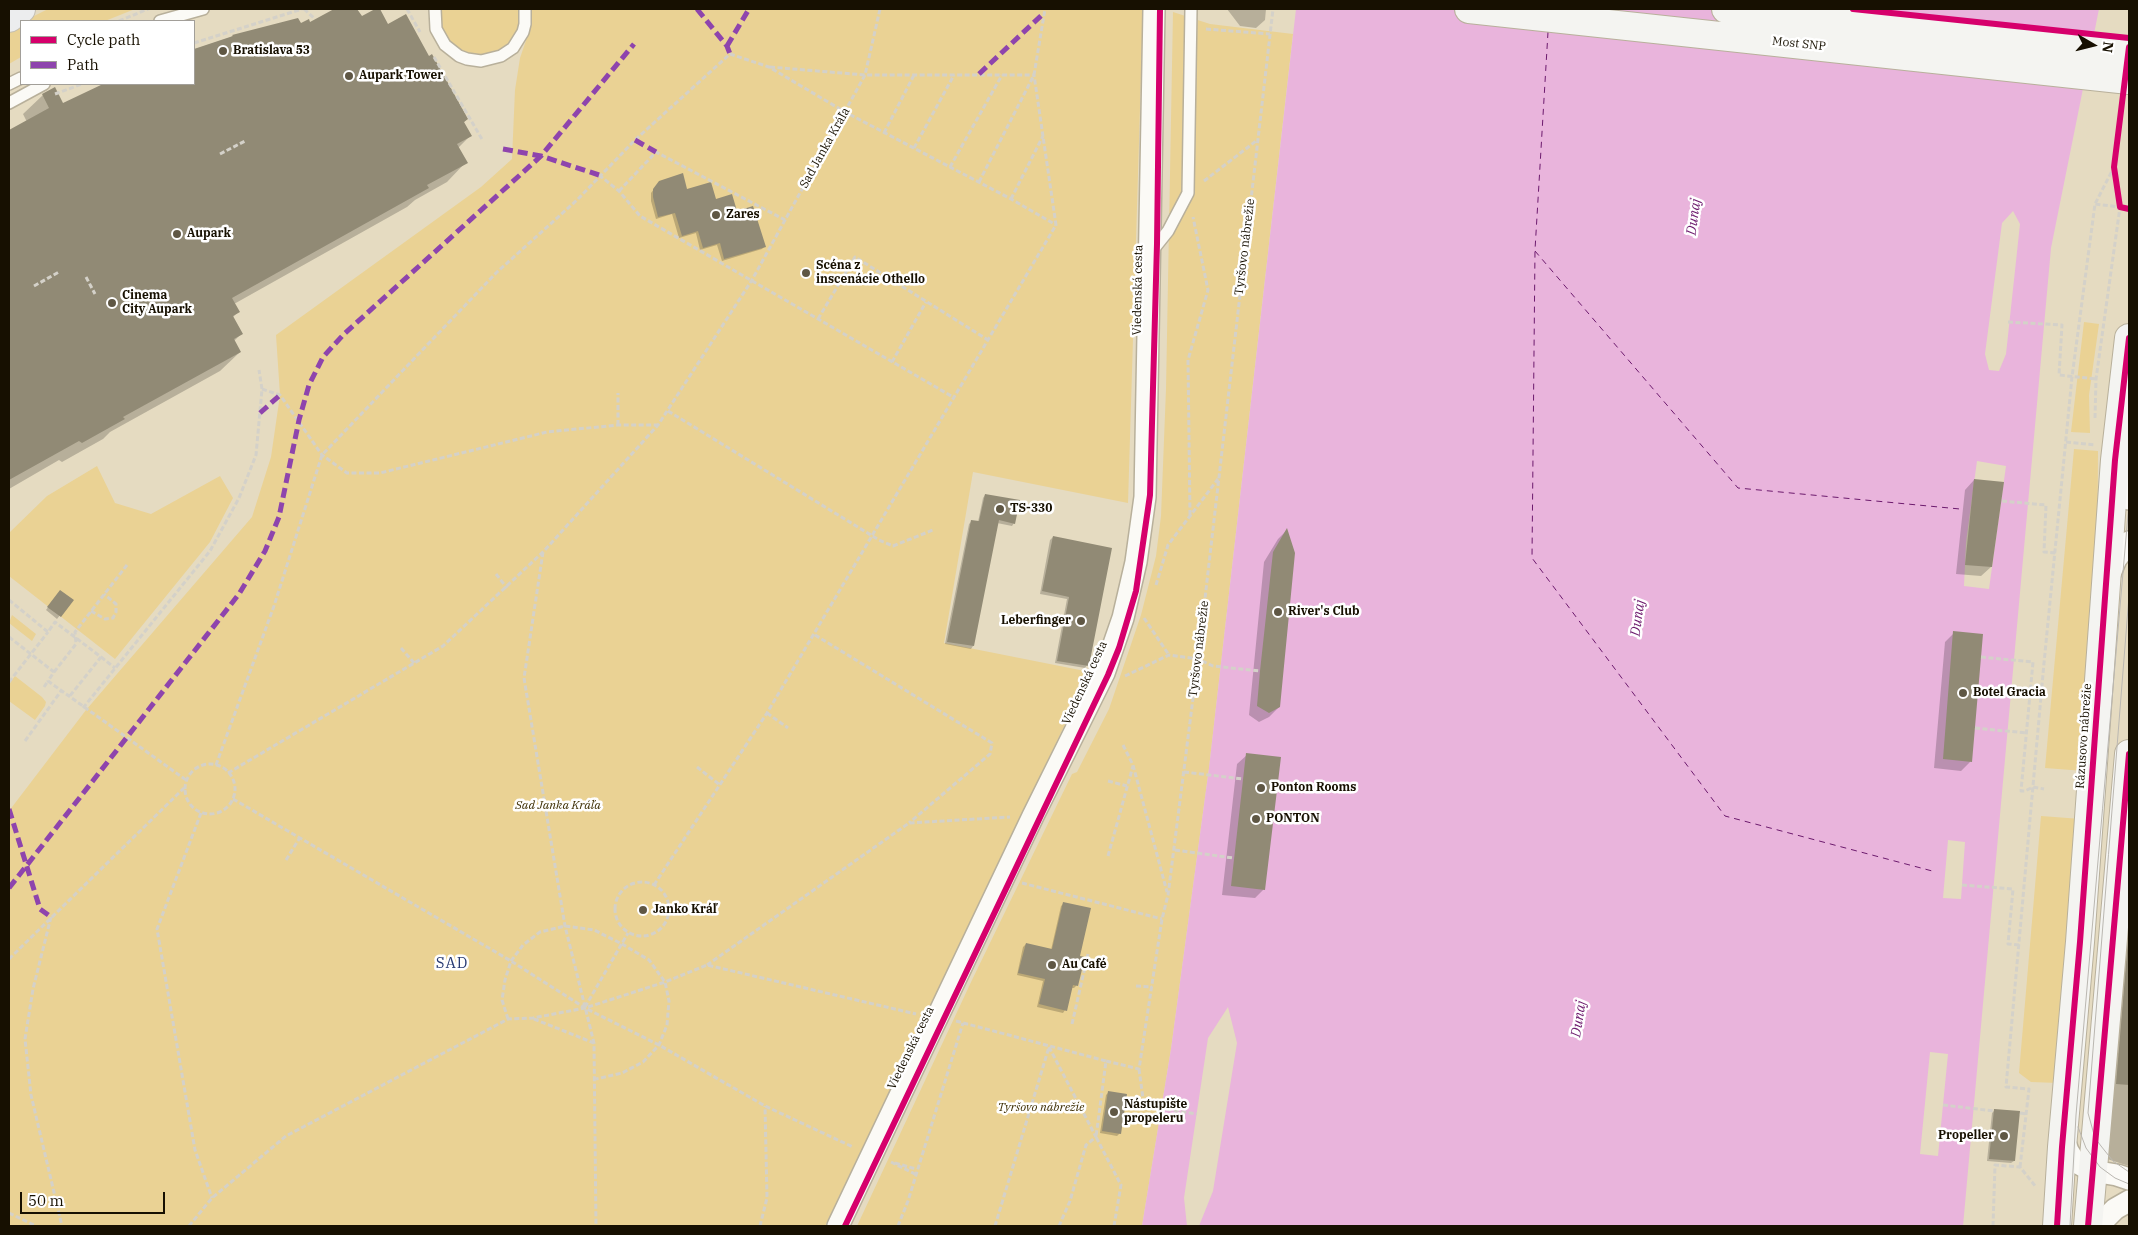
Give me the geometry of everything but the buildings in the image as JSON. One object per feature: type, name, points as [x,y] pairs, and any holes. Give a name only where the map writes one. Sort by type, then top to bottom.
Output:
[{"type":"main road","points":[[9,18],[21,9]]},
{"type":"main road","name":"Most SNP","points":[[1469,9],[2129,80]]},
{"type":"main road","points":[[1726,9],[2129,52]]},
{"type":"main road","name":"Rázusovo nábrežie","points":[[2057,1226],[2115,460],[2129,338]]},
{"type":"main road","points":[[2088,1226],[2129,754]]},
{"type":"street","name":"Viedenská cesta","points":[[838,1226],[1033,816],[1104,673],[1115,646],[1131,590],[1145,497],[1154,9]]},
{"type":"street","points":[[2115,460],[2129,499]]},
{"type":"street","points":[[2107,584],[2116,559],[2129,542]]},
{"type":"street","points":[[2063,1137],[2074,1160],[2092,1171],[2129,1178]]},
{"type":"street","points":[[2098,1226],[2115,1209],[2129,1201]]},
{"type":"lane","points":[[164,20],[203,9]]},
{"type":"lane","points":[[433,10],[436,29],[445,45],[459,56],[481,61],[501,56],[512,48],[523,32],[525,9]]},
{"type":"lane","points":[[1150,255],[1168,231],[1188,193],[1191,9]]},
{"type":"lane","points":[[9,103],[42,85]]},
{"type":"path","points":[[121,20],[148,9]]},
{"type":"path","points":[[195,43],[303,9],[316,19]]},
{"type":"path","points":[[407,9],[421,34]]},
{"type":"path","points":[[979,182],[1034,75],[1045,9]]},
{"type":"path","points":[[270,19],[271,25]]},
{"type":"path","points":[[1190,27],[1270,34]]},
{"type":"path","points":[[430,50],[482,141]]},
{"type":"path","points":[[216,765],[274,606],[322,455],[496,273],[577,200],[599,175],[730,54],[769,67],[845,112],[1010,198],[1056,225]]},
{"type":"path","points":[[769,67],[866,75],[1034,75]]},
{"type":"path","points":[[884,132],[914,75]]},
{"type":"path","points":[[914,148],[954,75]]},
{"type":"path","points":[[950,167],[1002,75]]},
{"type":"path","points":[[654,885],[767,713],[815,635],[953,397],[1056,225],[1034,75]]},
{"type":"path","points":[[50,95],[79,85]]},
{"type":"path","points":[[1010,198],[1043,135]]},
{"type":"path","points":[[219,154],[244,140]]},
{"type":"path","points":[[1190,515],[1188,360],[1208,290],[1188,193],[1257,141]]},
{"type":"path","points":[[620,191],[656,152],[785,220]]},
{"type":"path","points":[[2042,1194],[2020,1167],[2029,1089],[2006,1087],[2072,378],[2095,204],[2114,167],[2116,158]]},
{"type":"path","points":[[2114,167],[2117,183]]},
{"type":"path","points":[[599,175],[620,191],[640,216],[953,397]]},
{"type":"path","points":[[2095,426],[2094,396],[2120,207],[2119,199]]},
{"type":"path","points":[[2095,204],[2120,207]]},
{"type":"path","points":[[818,319],[855,257],[988,340]]},
{"type":"path","points":[[35,287],[60,273]]},
{"type":"path","points":[[86,277],[94,294]]},
{"type":"path","points":[[892,362],[926,302]]},
{"type":"path","points":[[2008,322],[2062,325],[2059,375],[2072,378],[2096,379]]},
{"type":"path","points":[[83,708],[210,551],[239,498],[256,455],[262,390],[259,370]]},
{"type":"path","points":[[262,390],[280,395],[322,455],[347,473],[380,473],[547,432],[618,425],[658,425]]},
{"type":"path","points":[[618,393],[618,425]]},
{"type":"path","points":[[668,411],[873,536],[893,546],[934,530]]},
{"type":"path","points":[[2066,442],[2096,446],[2095,436]]},
{"type":"path","points":[[1156,585],[1168,544],[1218,478]]},
{"type":"path","points":[[2002,501],[2046,505],[2044,552],[2055,553]]},
{"type":"path","points":[[544,551],[524,678],[566,926],[594,1043],[596,1079],[596,1226]]},
{"type":"path","points":[[44,687],[76,644],[75,632],[127,565]]},
{"type":"path","points":[[496,574],[507,588]]},
{"type":"path","points":[[91,611],[105,619],[113,618],[116,612],[116,604],[104,594]]},
{"type":"path","points":[[9,600],[48,632]]},
{"type":"path","points":[[1142,615],[1168,655]]},
{"type":"path","points":[[9,682],[55,622],[115,668]]},
{"type":"path","points":[[191,1226],[212,1198],[286,1136],[508,1019],[533,1018],[585,1008],[665,982],[707,964],[909,823],[990,754],[992,743],[815,635]]},
{"type":"path","points":[[9,637],[54,672]]},
{"type":"path","points":[[401,648],[415,664]]},
{"type":"path","points":[[1120,678],[1168,655],[1198,659],[1213,666],[1260,671]]},
{"type":"path","points":[[69,697],[101,657]]},
{"type":"path","points":[[1981,657],[2033,662],[2021,791],[2033,787],[2044,788]]},
{"type":"path","points":[[48,682],[186,780]]},
{"type":"path","points":[[25,741],[61,691]]},
{"type":"path","points":[[767,713],[788,728]]},
{"type":"path","points":[[1975,728],[2027,733]]},
{"type":"path","points":[[1123,745],[1133,765],[1168,895]]},
{"type":"path","points":[[209,764],[216,765],[228,773],[234,785],[233,799],[223,811],[208,815],[201,813],[189,804],[184,788],[186,780],[196,768],[209,764]]},
{"type":"path","points":[[1108,856],[1133,765]]},
{"type":"path","points":[[697,767],[720,785]]},
{"type":"path","points":[[1184,772],[1243,780]]},
{"type":"path","points":[[1108,781],[1127,786]]},
{"type":"path","points":[[9,959],[184,788]]},
{"type":"path","points":[[233,799],[511,961],[585,1008],[659,1045],[765,1106],[860,1151]]},
{"type":"path","points":[[201,813],[157,929],[195,1150],[212,1198]]},
{"type":"path","points":[[909,823],[1033,816]]},
{"type":"path","points":[[286,860],[300,839]]},
{"type":"path","points":[[1175,850],[1233,858]]},
{"type":"path","points":[[645,882],[654,885],[661,890],[666,898],[668,914],[665,922],[652,934],[644,936],[628,933],[616,918],[616,900],[621,892],[636,883],[645,882]]},
{"type":"path","points":[[1022,883],[1162,919]]},
{"type":"path","points":[[1962,885],[2013,889],[2008,944],[2019,945]]},
{"type":"path","points":[[1095,902],[1097,895]]},
{"type":"path","points":[[51,917],[33,989],[25,1040],[31,1095],[62,1226]]},
{"type":"path","points":[[508,1019],[502,1000],[505,980],[511,961],[523,945],[540,932],[566,926],[594,930],[649,960],[665,982],[669,1001],[667,1025],[659,1045],[643,1062],[622,1073],[596,1079]]},
{"type":"path","points":[[585,1008],[628,933]]},
{"type":"path","points":[[1072,1024],[1088,954]]},
{"type":"path","points":[[707,964],[925,1016]]},
{"type":"path","points":[[1136,986],[1152,988]]},
{"type":"path","points":[[533,1018],[594,1043]]},
{"type":"path","points":[[952,1020],[1049,1047],[1139,1069]]},
{"type":"path","points":[[898,1226],[908,1202],[916,1169],[964,1023]]},
{"type":"path","points":[[1049,1047],[1121,1185],[1114,1226]]},
{"type":"path","points":[[995,1226],[1049,1047]]},
{"type":"path","points":[[1059,1226],[1070,1201],[1086,1145],[1096,1136],[1106,1061]]},
{"type":"path","points":[[1943,1105],[1994,1111]]},
{"type":"path","points":[[760,1226],[767,1198],[765,1106]]},
{"type":"path","points":[[2020,1113],[2026,1114]]},
{"type":"path","points":[[915,1174],[888,1161],[916,1169]]},
{"type":"path","points":[[1993,1226],[1995,1165],[2020,1167]]},
{"type":"path","points":[[9,1213],[36,1226]]},
{"type":"green space","points":[[48,9],[135,9],[108,20],[26,20]]},
{"type":"green space","points":[[439,9],[521,9],[519,32],[501,52],[487,57],[461,53],[449,45],[442,33]]},
{"type":"green space","name":"Sad Janka Kráľa","points":[[531,9],[1143,9],[1128,503],[973,472],[944,643],[1090,672],[825,1226],[9,1226],[9,811],[86,710],[252,517],[271,457],[280,395],[276,335],[481,187],[512,159],[515,90],[520,58],[532,23]]},
{"type":"green space","name":"Tyršovo nábrežie","points":[[1173,12],[1210,24],[1293,34],[1209,768],[1171,1049],[1142,1226],[857,1226],[972,980],[1072,774],[1077,772],[1109,709],[1141,615],[1156,556],[1161,516],[1166,389]]},
{"type":"green space","points":[[20,23],[20,58],[9,64],[9,29]]},
{"type":"green space","points":[[2084,322],[2099,324],[2089,395],[2090,433],[2071,432]]},
{"type":"green space","points":[[2074,449],[2098,451],[2097,605],[2084,771],[2045,768]]},
{"type":"green space","points":[[97,466],[115,503],[151,514],[220,476],[233,498],[210,542],[115,659],[9,576],[9,533],[47,496]]},
{"type":"green space","points":[[12,615],[36,634],[32,641],[9,623]]},
{"type":"green space","points":[[15,676],[46,702],[35,720],[9,701],[9,684]]},
{"type":"green space","points":[[2041,816],[2081,819],[2058,1083],[2031,1082],[2019,1073]]},
{"type":"water","name":"Dunaj","points":[[1296,9],[2099,9],[2051,248],[1963,1226],[1142,1226],[1171,1049],[1209,768]]},
{"type":"pier","points":[[2013,211],[2020,224],[2006,354],[1999,371],[1989,370],[1985,354],[2002,223]]},
{"type":"pier","points":[[1977,461],[2006,466],[1989,589],[1964,586],[1966,542]]},
{"type":"pier","points":[[1948,840],[1965,842],[1961,899],[1943,898]]},
{"type":"pier","points":[[1228,1007],[1237,1043],[1213,1191],[1199,1226],[1187,1226],[1184,1198],[1208,1038]]},
{"type":"pier","points":[[1930,1052],[1948,1054],[1938,1156],[1920,1154]]},
{"type":"ferry route","points":[[1548,32],[1535,250],[1532,558],[1725,816],[1936,872]]},
{"type":"ferry route","points":[[1535,251],[1738,488],[1960,509]]},
{"type":"tram line","points":[[2070,1226],[2076,1115],[2129,503]]},
{"type":"tram line","points":[[2129,596],[2088,1113],[2095,1138],[2113,1161],[2129,1172]]},
{"type":"tram line","points":[[2078,1127],[2086,1148],[2100,1167],[2115,1178],[2129,1184]]},
{"type":"marked path","points":[[697,9],[727,46],[730,54]]},
{"type":"marked path","points":[[727,46],[749,9]]},
{"type":"marked path","points":[[979,74],[1044,13]]},
{"type":"marked path","points":[[9,888],[239,594],[265,551],[279,517],[299,420],[309,385],[323,357],[344,334],[541,156],[634,44]]},
{"type":"marked path","points":[[635,140],[656,152]]},
{"type":"marked path","points":[[503,149],[541,156],[599,175]]},
{"type":"marked path","points":[[260,413],[280,395]]},
{"type":"marked path","points":[[9,809],[40,909],[51,917]]},
{"type":"cycle path","points":[[845,1226],[1108,675],[1119,648],[1136,591],[1150,495],[1157,244],[1160,9]]},
{"type":"cycle path","points":[[1853,9],[2129,38]]},
{"type":"cycle path","points":[[2129,47],[2114,167],[2120,207],[2129,209]]},
{"type":"cycle path","points":[[2057,1226],[2115,460],[2129,338]]},
{"type":"cycle path","points":[[2088,1226],[2129,754]]},
{"type":"place","name":"Bratislava 53","points":[[223,51]]},
{"type":"place","name":"Aupark Tower","points":[[349,76]]},
{"type":"place","name":"Zares","points":[[716,215]]},
{"type":"place","name":"Aupark","points":[[177,234]]},
{"type":"place","name":"Scéna z inscenácie Othello","points":[[806,273]]},
{"type":"place","name":"Cinema City Aupark","points":[[112,303]]},
{"type":"place","name":"TS-330","points":[[1000,509]]},
{"type":"place","name":"River's Club","points":[[1278,612]]},
{"type":"place","name":"Leberfinger","points":[[1081,621]]},
{"type":"place","name":"Botel Gracia","points":[[1963,693]]},
{"type":"place","name":"Ponton Rooms","points":[[1261,788]]},
{"type":"place","name":"PONTON","points":[[1256,819]]},
{"type":"place","name":"Janko Kráľ","points":[[643,910]]},
{"type":"place","name":"Au Café","points":[[1052,965]]},
{"type":"place","name":"Nástupište propeleru","points":[[1114,1112]]},
{"type":"place","name":"Propeller","points":[[2004,1136]]},
{"type":"district","name":"SAD","points":[[452,964]]}]
